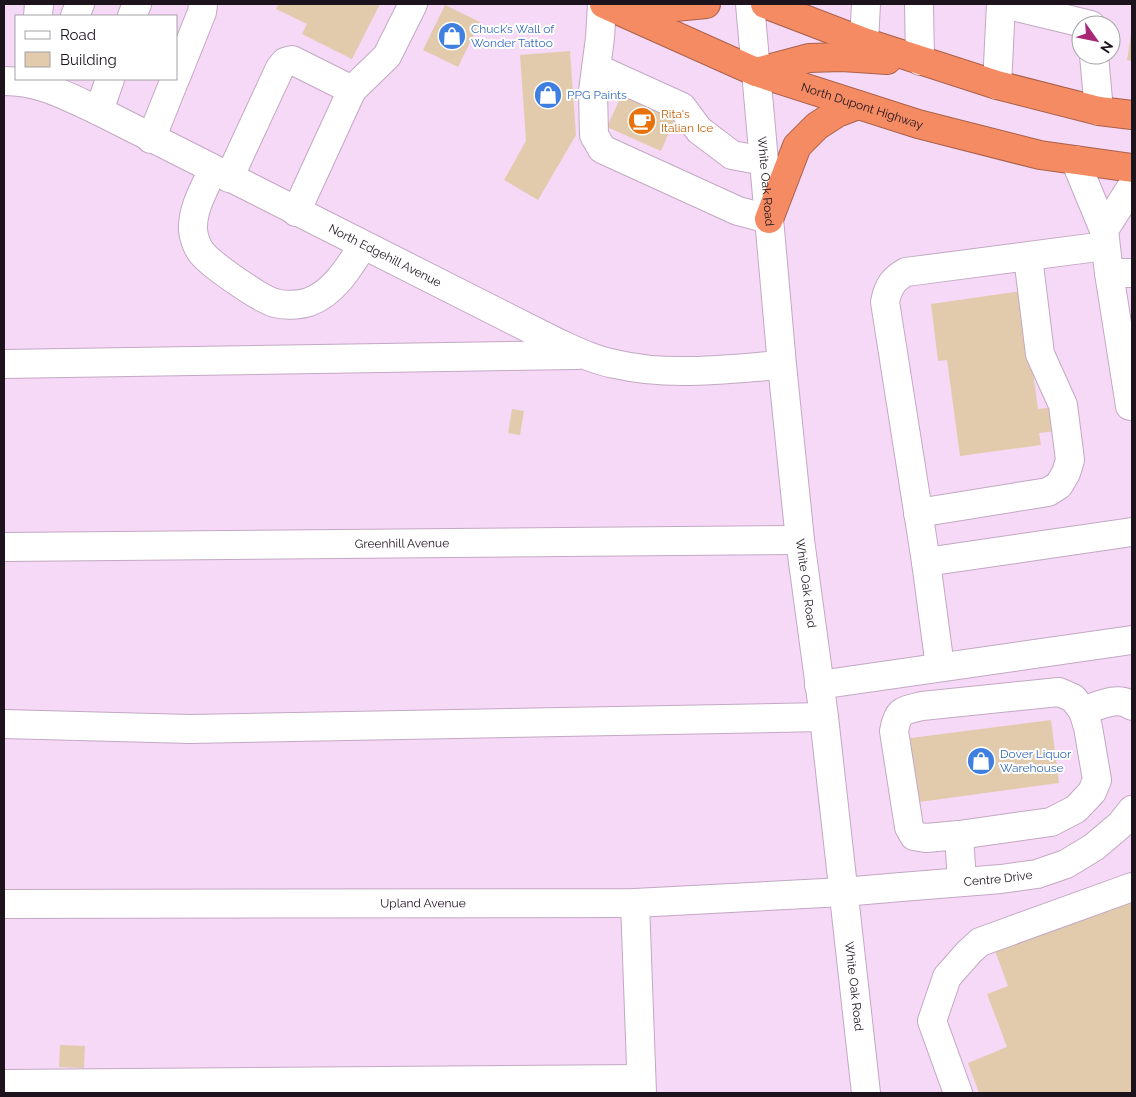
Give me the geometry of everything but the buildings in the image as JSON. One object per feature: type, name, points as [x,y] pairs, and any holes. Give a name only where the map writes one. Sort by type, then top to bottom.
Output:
[{"type":"highway","name":"North Dupont Highway","points":[[603,4],[756,72],[918,124],[1040,155],[1132,168]]},
{"type":"highway","points":[[618,4],[675,7],[706,4]]},
{"type":"highway","points":[[765,4],[864,42],[997,85],[1099,111],[1132,115]]},
{"type":"highway","points":[[756,72],[809,58],[842,57],[920,61]]},
{"type":"highway","points":[[769,219],[797,146],[817,126],[836,113],[858,105]]},
{"type":"street","points":[[178,73],[202,12],[203,4]]},
{"type":"street","points":[[296,212],[352,90],[386,56],[413,4]]},
{"type":"street","points":[[603,4],[593,91],[594,135],[602,149],[738,211],[769,219]]},
{"type":"street","name":"White Oak Road","points":[[750,4],[782,366],[800,540],[824,717],[866,1093]]},
{"type":"street","points":[[864,42],[866,4]]},
{"type":"street","points":[[919,4],[920,61]]},
{"type":"street","points":[[997,85],[1003,4],[1071,20]]},
{"type":"street","points":[[352,90],[292,60],[286,62],[280,68],[221,174],[194,213],[193,230],[196,245],[202,254],[224,271],[263,297],[276,303],[294,305],[310,302],[326,292],[342,276],[363,245]]},
{"type":"street","points":[[1095,65],[1099,111]]},
{"type":"street","points":[[596,68],[682,107],[699,130],[732,155],[764,161]]},
{"type":"street","points":[[99,111],[110,80]]},
{"type":"street","points":[[151,139],[175,80]]},
{"type":"street","name":"North Edgehill Avenue","points":[[32,82],[99,111],[296,212],[585,355],[613,364],[644,370],[672,372],[782,366]]},
{"type":"street","points":[[1075,160],[1120,273],[1131,412]]},
{"type":"street","points":[[940,667],[926,562],[885,302],[888,288],[896,277],[906,272],[1028,257],[1105,238],[1132,186]]},
{"type":"street","points":[[918,513],[1048,492],[1059,486],[1066,473],[1070,460],[1063,404],[1040,354],[1028,257]]},
{"type":"street","points":[[4,364],[585,355]]},
{"type":"street","points":[[926,562],[1132,532]]},
{"type":"street","name":"Greenhill Avenue","points":[[4,547],[800,540]]},
{"type":"street","points":[[819,685],[1132,640]]},
{"type":"street","points":[[1059,692],[1073,698],[1083,711],[1088,727],[1096,780],[1092,792],[1076,809],[1051,822],[958,835],[926,838],[914,836],[909,827],[894,731],[897,717],[902,711],[922,706],[1059,692]]},
{"type":"street","points":[[1083,711],[1112,701],[1128,703],[1132,706]]},
{"type":"street","points":[[4,724],[190,729],[824,717]]},
{"type":"street","name":"Centre Drive","points":[[843,892],[1037,874],[1066,864],[1094,847],[1120,825],[1132,810]]},
{"type":"street","points":[[958,835],[962,882]]},
{"type":"street","points":[[958,1093],[932,1020],[947,978],[969,952],[980,942],[1132,888]]},
{"type":"street","name":"Upland Avenue","points":[[4,904],[635,902],[843,892]]},
{"type":"street","points":[[4,1084],[641,1086],[635,902]]},
{"type":"place","name":"Chuck’s Wall of Wonder Tattoo","points":[[452,36]]},
{"type":"place","name":"PPG Paints","points":[[548,95]]},
{"type":"place","name":"Rita's Italian Ice","points":[[642,121]]},
{"type":"place","name":"Dover Liquor Warehouse","points":[[981,761]]}]
